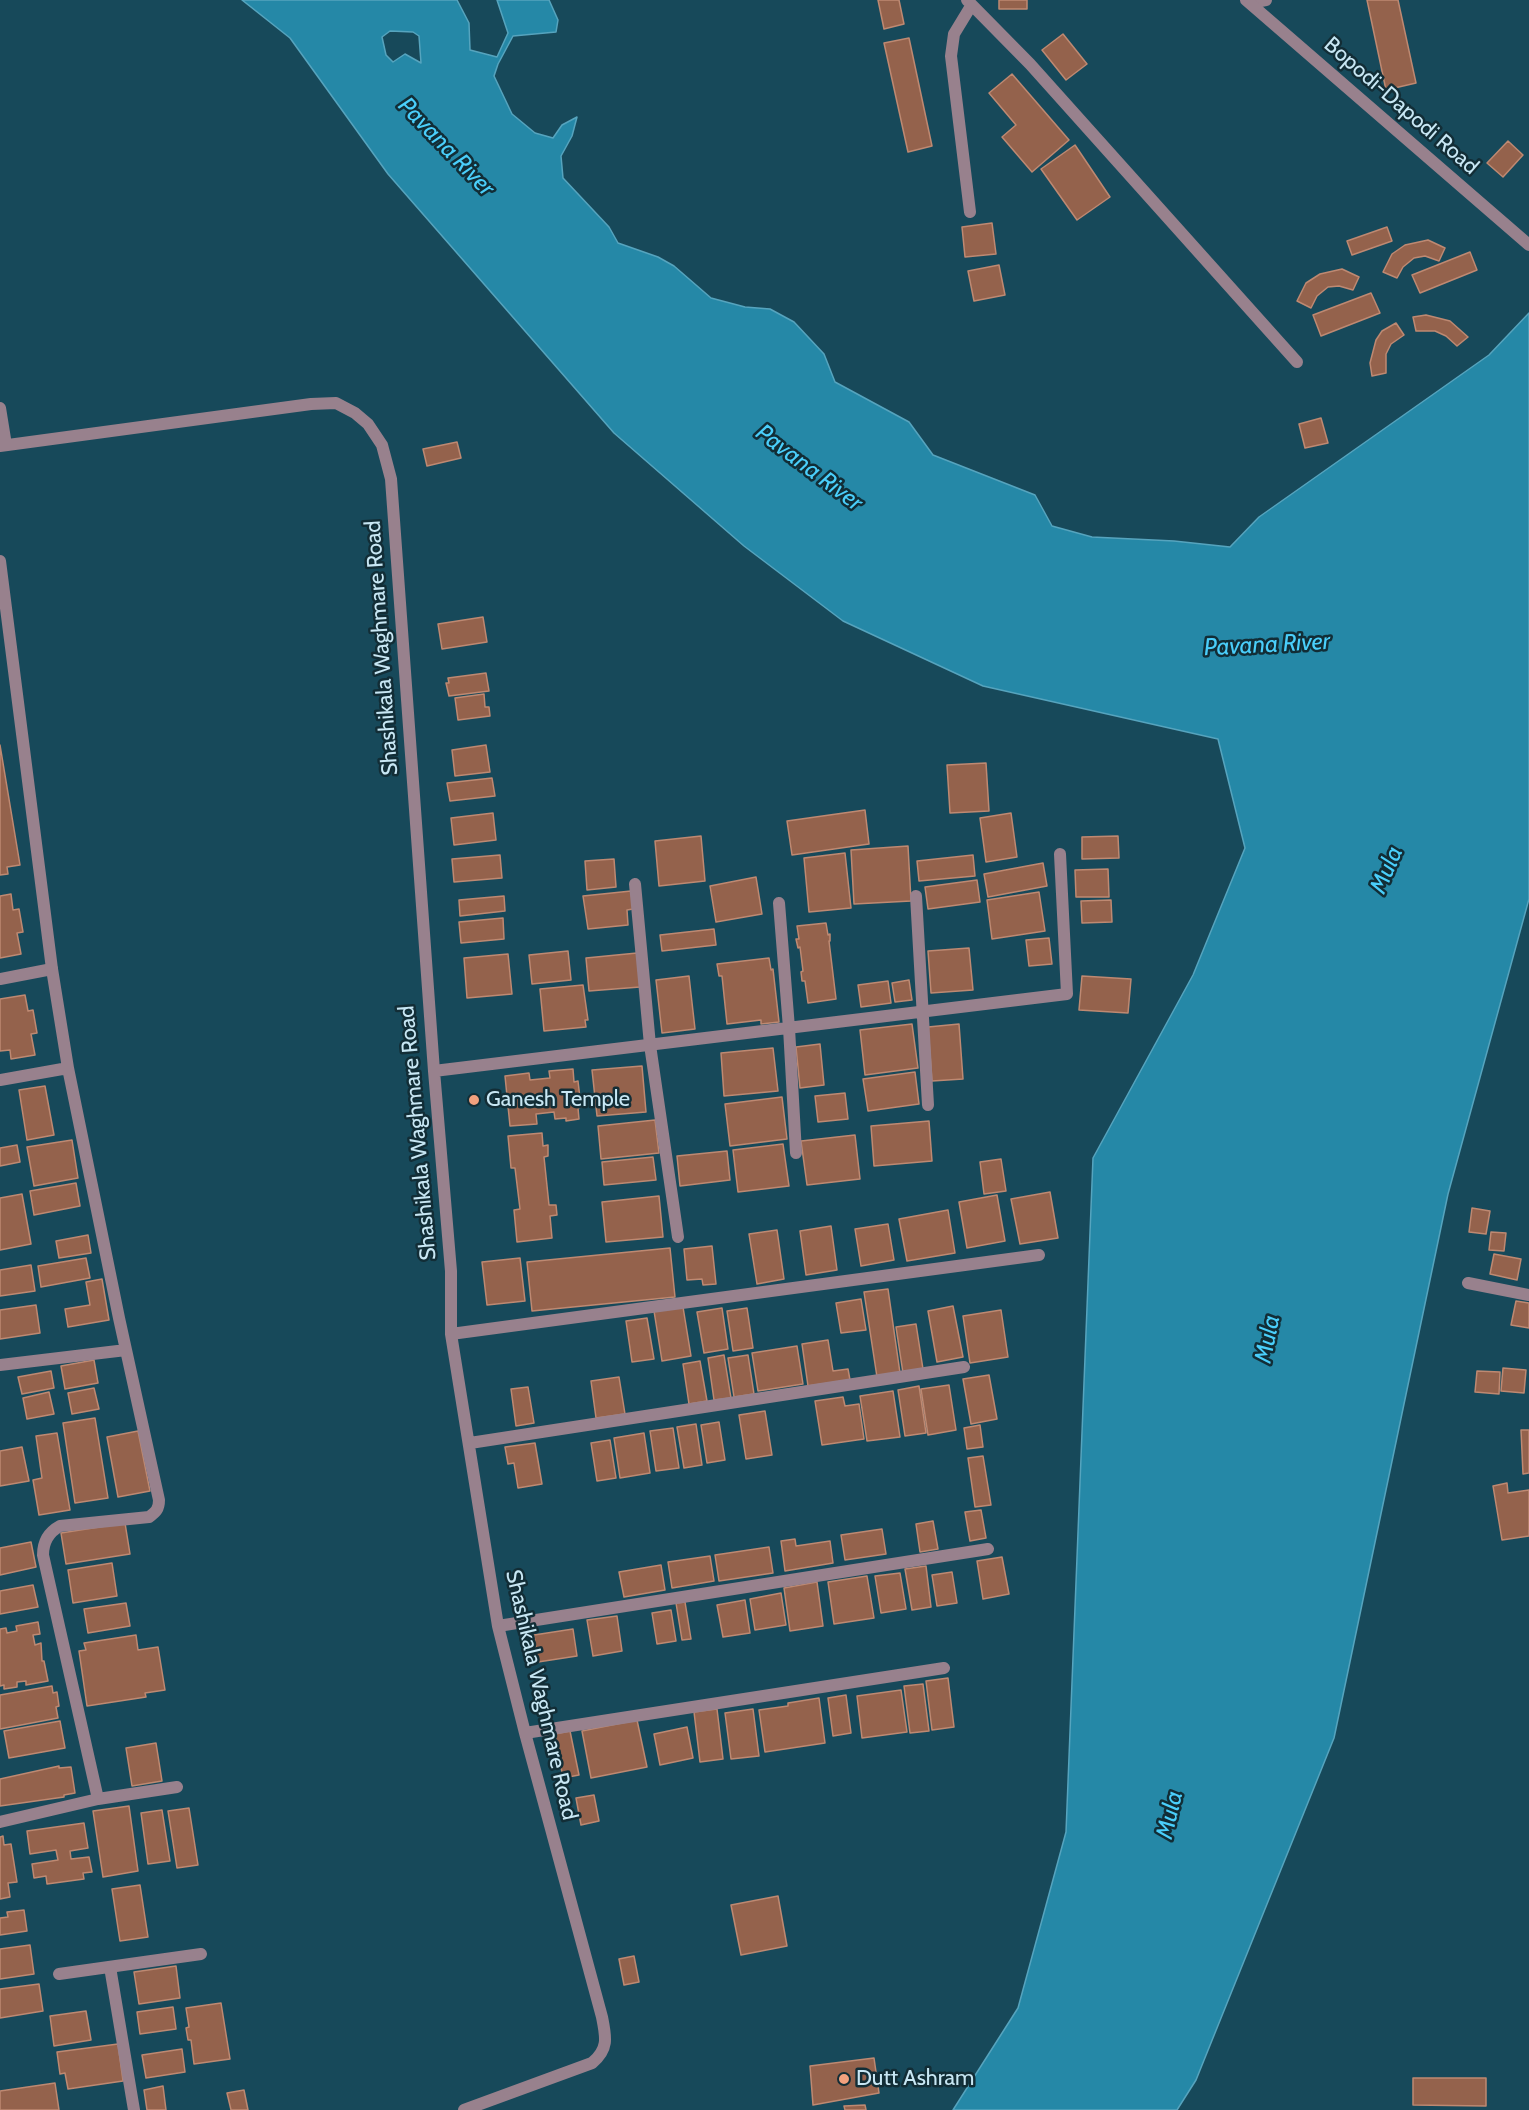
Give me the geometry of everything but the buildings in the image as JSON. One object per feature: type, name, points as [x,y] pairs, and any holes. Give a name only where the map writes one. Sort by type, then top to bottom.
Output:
[{"type":"street","points":[[1248,1],[1266,0]]},
{"type":"street","name":"Bopodi-Dapodi Road","points":[[1248,1],[1529,245]]},
{"type":"street","points":[[970,212],[951,56],[954,34],[969,3],[1030,64],[1297,362]]},
{"type":"street","name":"Shashikala Waghmare Road","points":[[3,446],[311,404],[336,403],[355,412],[373,430],[382,445],[391,479],[451,1272],[451,1334],[498,1626],[606,2037],[602,2054],[592,2063],[464,2110]]},
{"type":"street","points":[[0,408],[3,446]]},
{"type":"street","points":[[0,561],[52,969],[68,1068],[159,1500],[159,1507],[149,1517],[60,1526],[53,1530],[43,1548],[98,1799]]},
{"type":"street","points":[[434,1071],[1068,994],[1060,854]]},
{"type":"street","points":[[635,884],[650,1045],[678,1237]]},
{"type":"street","points":[[916,896],[928,1105]]},
{"type":"street","points":[[779,903],[789,1028],[795,1153]]},
{"type":"street","points":[[0,979],[52,969]]},
{"type":"street","points":[[0,1080],[68,1068]]},
{"type":"street","points":[[451,1334],[1040,1255]]},
{"type":"street","points":[[1468,1283],[1529,1295]]},
{"type":"street","points":[[0,1365],[126,1350]]},
{"type":"street","points":[[470,1443],[964,1368]]},
{"type":"street","points":[[498,1626],[988,1549]]},
{"type":"street","points":[[525,1733],[944,1668]]},
{"type":"street","points":[[0,1822],[98,1799],[177,1787]]},
{"type":"street","points":[[59,1974],[201,1954]]},
{"type":"street","points":[[110,1967],[134,2110]]},
{"type":"water","points":[[242,0],[457,0],[469,23],[470,50],[497,57],[508,33],[497,0],[549,0],[558,20],[556,32],[513,36],[494,76],[512,114],[535,133],[553,138],[562,125],[577,117],[572,136],[561,156],[563,178],[609,227],[618,243],[658,257],[674,266],[711,298],[745,307],[770,309],[794,322],[824,354],[835,382],[909,422],[933,455],[1035,495],[1052,526],[1092,537],[1174,541],[1230,547],[1259,517],[1489,355],[1529,313],[1529,899],[1448,1194],[1334,1738],[1196,2080],[1177,2110],[953,2110],[1018,2008],[1066,1832],[1093,1158],[1193,975],[1245,848],[1218,739],[983,686],[843,621],[744,546],[614,433],[388,174],[290,38]],"holes":[[[390,31],[413,32],[419,36],[421,63],[405,54],[393,62],[386,55],[382,37]]]},
{"type":"place","name":"Ganesh Temple","points":[[474,1100]]},
{"type":"place","name":"Dutt Ashram","points":[[844,2079]]},
{"type":"water label","name":"Pavana River","points":[[446,147]]},
{"type":"water label","name":"Pavana River","points":[[809,468]]},
{"type":"water label","name":"Pavana River","points":[[1267,645]]},
{"type":"water label","name":"Mula","points":[[1387,870]]},
{"type":"water label","name":"Mula","points":[[1268,1339]]},
{"type":"water label","name":"Mula","points":[[1170,1815]]}]
